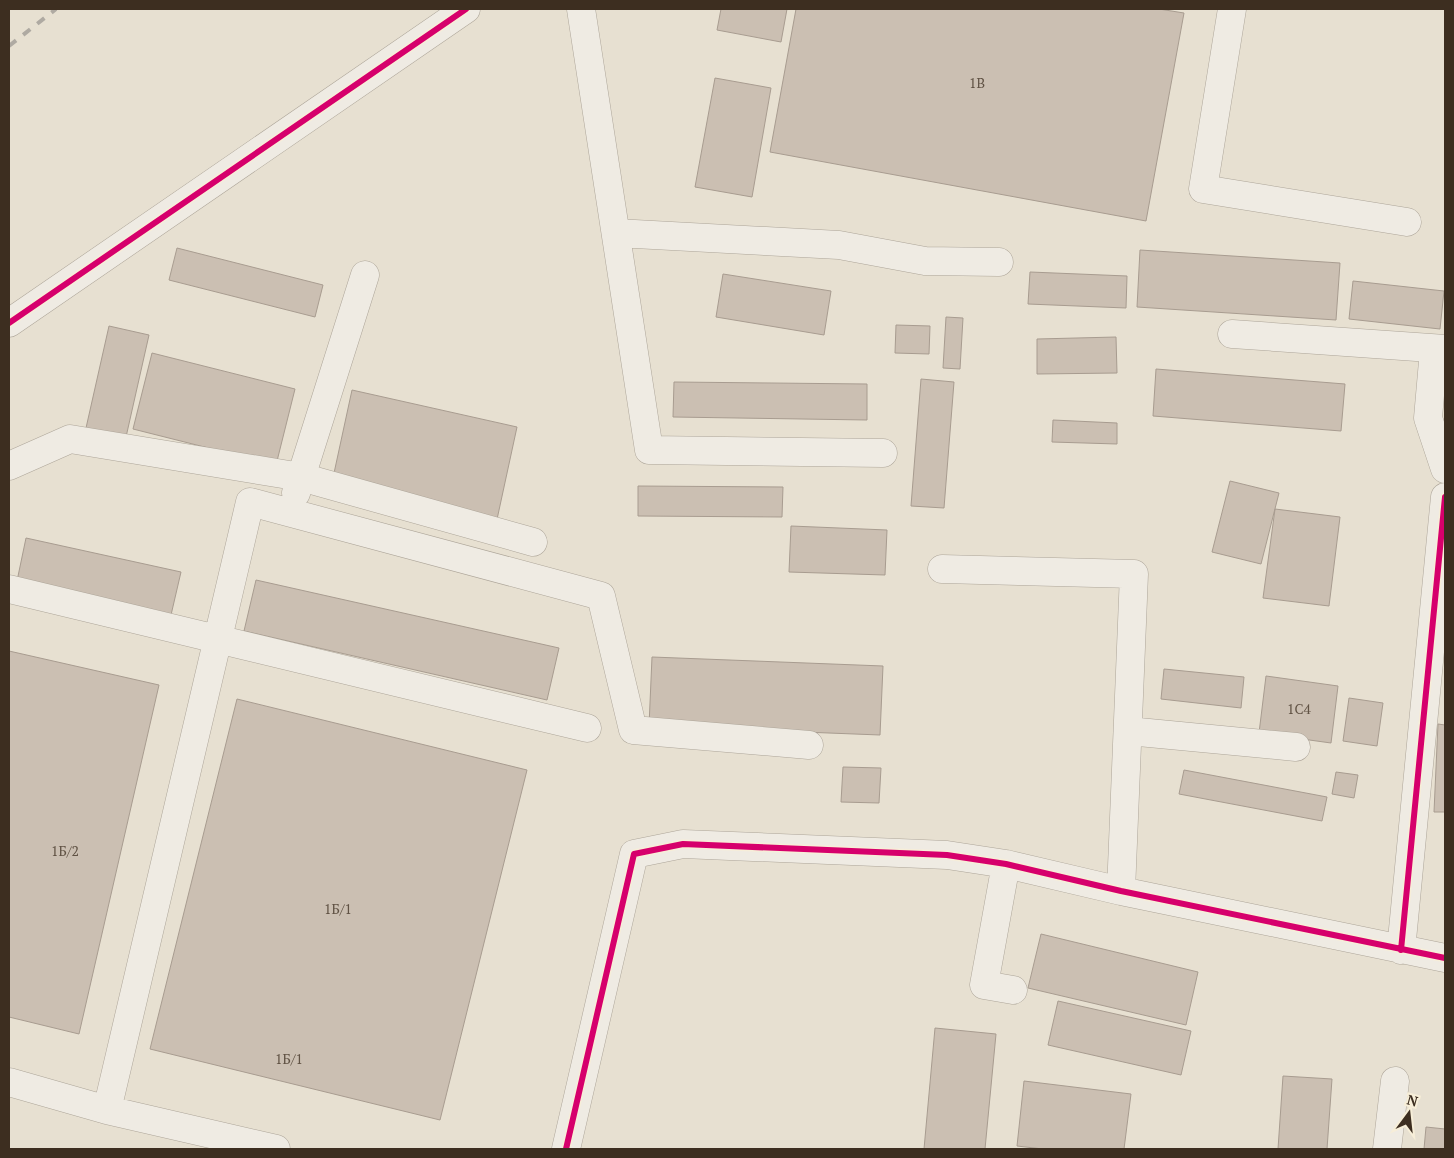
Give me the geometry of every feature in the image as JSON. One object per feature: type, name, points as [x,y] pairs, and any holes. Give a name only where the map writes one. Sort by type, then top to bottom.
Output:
[{"type":"street","points":[[9,323],[466,9]]},
{"type":"street","points":[[581,9],[649,450],[883,453]]},
{"type":"street","points":[[1232,9],[1202,189],[1408,222]]},
{"type":"street","points":[[616,233],[839,245],[925,261],[999,262]]},
{"type":"street","points":[[290,513],[365,275]]},
{"type":"street","points":[[1232,334],[1440,349],[1428,418],[1445,468]]},
{"type":"street","points":[[9,466],[70,439],[301,477],[533,542]]},
{"type":"street","points":[[1401,950],[1445,497]]},
{"type":"street","points":[[107,1110],[250,502],[601,596],[633,730],[809,745]]},
{"type":"street","points":[[942,569],[1134,574],[1121,891]]},
{"type":"street","points":[[9,589],[587,728]]},
{"type":"street","points":[[1128,731],[1296,747]]},
{"type":"street","points":[[566,1149],[634,854],[683,844],[947,855],[1006,864],[1121,891],[1445,958]]},
{"type":"street","points":[[1006,864],[984,985],[1014,990]]},
{"type":"street","points":[[1387,1149],[1396,1081]]},
{"type":"street","points":[[9,1082],[107,1110],[276,1149]]},
{"type":"building","points":[[721,9],[787,9],[781,42],[717,30]]},
{"type":"building","points":[[796,9],[1159,9],[1184,13],[1146,221],[770,152]]},
{"type":"building","points":[[715,78],[771,88],[752,197],[695,187]]},
{"type":"building","points":[[177,248],[323,285],[315,317],[169,280]]},
{"type":"building","points":[[1140,250],[1340,263],[1336,320],[1137,307]]},
{"type":"building","points":[[1030,272],[1127,276],[1126,308],[1028,304]]},
{"type":"building","points":[[723,274],[831,291],[824,335],[716,317]]},
{"type":"building","points":[[1353,281],[1444,291],[1440,329],[1349,319]]},
{"type":"building","points":[[946,317],[963,318],[960,369],[943,368]]},
{"type":"building","points":[[896,325],[930,326],[929,354],[895,353]]},
{"type":"building","points":[[109,326],[149,335],[126,437],[86,428]]},
{"type":"building","points":[[1116,337],[1117,373],[1037,374],[1037,339]]},
{"type":"building","points":[[152,353],[295,389],[276,465],[133,429]]},
{"type":"building","points":[[1156,369],[1345,384],[1341,431],[1153,416]]},
{"type":"building","points":[[921,379],[954,382],[944,508],[911,506]]},
{"type":"building","points":[[674,382],[867,384],[867,420],[673,417]]},
{"type":"building","points":[[352,390],[517,427],[496,524],[331,487]]},
{"type":"building","points":[[1053,420],[1117,423],[1117,444],[1052,442]]},
{"type":"building","points":[[1230,481],[1279,493],[1261,564],[1212,552]]},
{"type":"building","points":[[638,486],[783,487],[782,517],[638,516]]},
{"type":"building","points":[[1275,509],[1340,517],[1329,606],[1263,598]]},
{"type":"building","points":[[791,526],[887,530],[885,575],[789,572]]},
{"type":"building","points":[[26,538],[181,572],[171,615],[17,581]]},
{"type":"building","points":[[256,580],[559,648],[547,700],[244,631]]},
{"type":"building","points":[[9,651],[159,685],[79,1034],[9,1017]]},
{"type":"building","points":[[652,657],[883,666],[880,735],[649,726]]},
{"type":"building","points":[[1164,669],[1244,677],[1241,708],[1161,699]]},
{"type":"building","points":[[1266,676],[1338,686],[1331,743],[1259,733]]},
{"type":"building","points":[[1349,698],[1383,703],[1377,746],[1343,741]]},
{"type":"building","points":[[237,699],[527,770],[440,1120],[150,1049]]},
{"type":"building","points":[[1438,724],[1445,725],[1445,812],[1434,812]]},
{"type":"building","points":[[843,767],[881,768],[879,803],[841,802]]},
{"type":"building","points":[[1184,770],[1327,797],[1322,821],[1179,794]]},
{"type":"building","points":[[1336,772],[1358,775],[1354,798],[1332,794]]},
{"type":"building","points":[[1041,934],[1198,972],[1186,1025],[1028,988]]},
{"type":"building","points":[[1058,1001],[1191,1031],[1181,1075],[1048,1045]]},
{"type":"building","points":[[935,1028],[996,1034],[985,1149],[924,1149]]},
{"type":"building","points":[[1283,1076],[1332,1079],[1327,1149],[1278,1149]]},
{"type":"building","points":[[1024,1081],[1131,1094],[1124,1149],[1043,1149],[1017,1146]]},
{"type":"building","points":[[1426,1127],[1445,1129],[1445,1149],[1424,1149]]},
{"type":"railway","points":[[9,46],[56,9]]},
{"type":"cycle path","points":[[9,323],[466,9]]},
{"type":"cycle path","points":[[1401,950],[1445,497]]},
{"type":"cycle path","points":[[566,1149],[634,854],[683,844],[947,855],[1006,864],[1121,891],[1445,958]]}]
